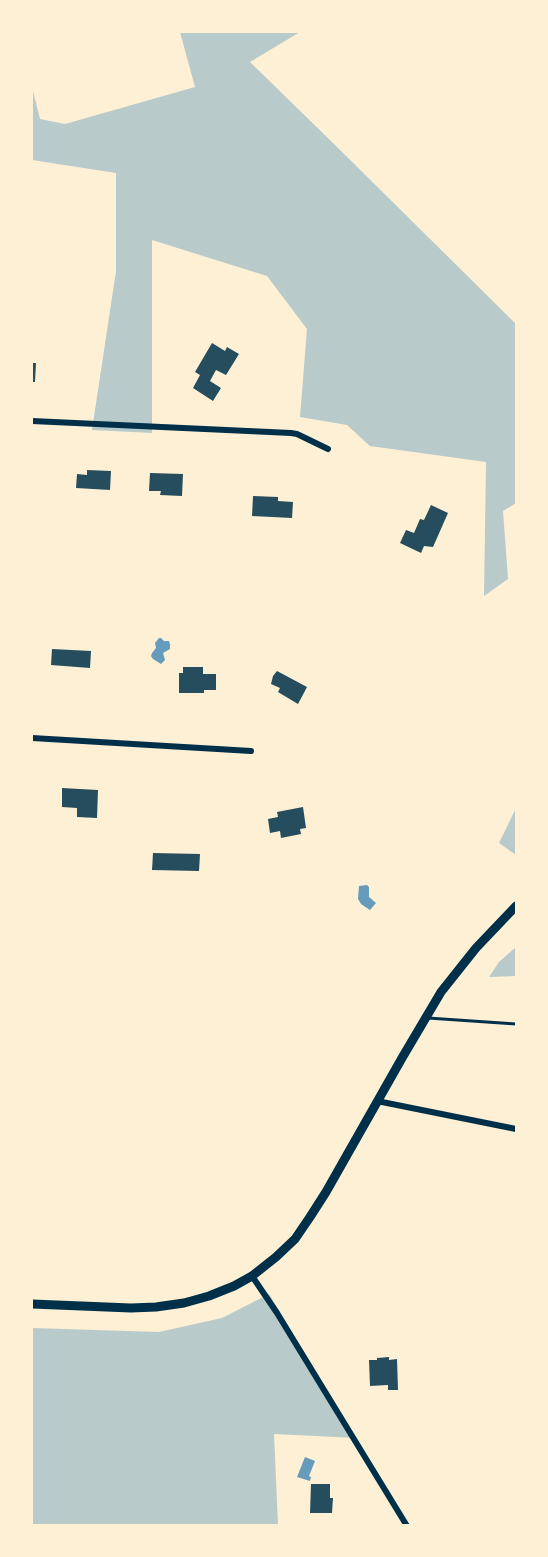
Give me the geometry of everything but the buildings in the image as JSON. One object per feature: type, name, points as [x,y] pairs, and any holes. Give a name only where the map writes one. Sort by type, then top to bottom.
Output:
[{"type":"main road","points":[[32,1304],[131,1308],[184,1303],[234,1286],[252,1276],[276,1257],[295,1239],[326,1192],[441,992],[516,906]]},
{"type":"street","points":[[32,421],[291,433],[328,449]]},
{"type":"street","points":[[32,738],[251,751]]},
{"type":"street","points":[[377,1101],[516,1129]]},
{"type":"street","points":[[252,1276],[284,1323],[407,1526]]},
{"type":"lane","points":[[426,1018],[516,1024]]},
{"type":"shaded area","points":[[180,32],[300,32],[250,62],[516,324],[516,503],[503,511],[508,579],[484,596],[486,462],[370,446],[347,425],[300,417],[307,329],[267,276],[152,240],[152,433],[92,430],[116,271],[116,173],[32,160],[32,87],[40,119],[65,124],[195,87]]},
{"type":"shaded area","points":[[516,808],[516,855],[499,843]]},
{"type":"shaded area","points":[[516,947],[516,976],[489,977],[499,962]]},
{"type":"shaded area","points":[[269,1294],[356,1438],[274,1434],[278,1525],[32,1526],[32,1328],[159,1332],[222,1318]]},
{"type":"water","points":[[159,638],[169,641],[170,644],[170,649],[163,653],[165,660],[161,664],[151,656]]},
{"type":"water","points":[[367,885],[369,897],[376,903],[370,910],[358,899],[359,886]]},
{"type":"water","points":[[305,1457],[315,1461],[309,1476],[310,1481],[297,1477]]}]
